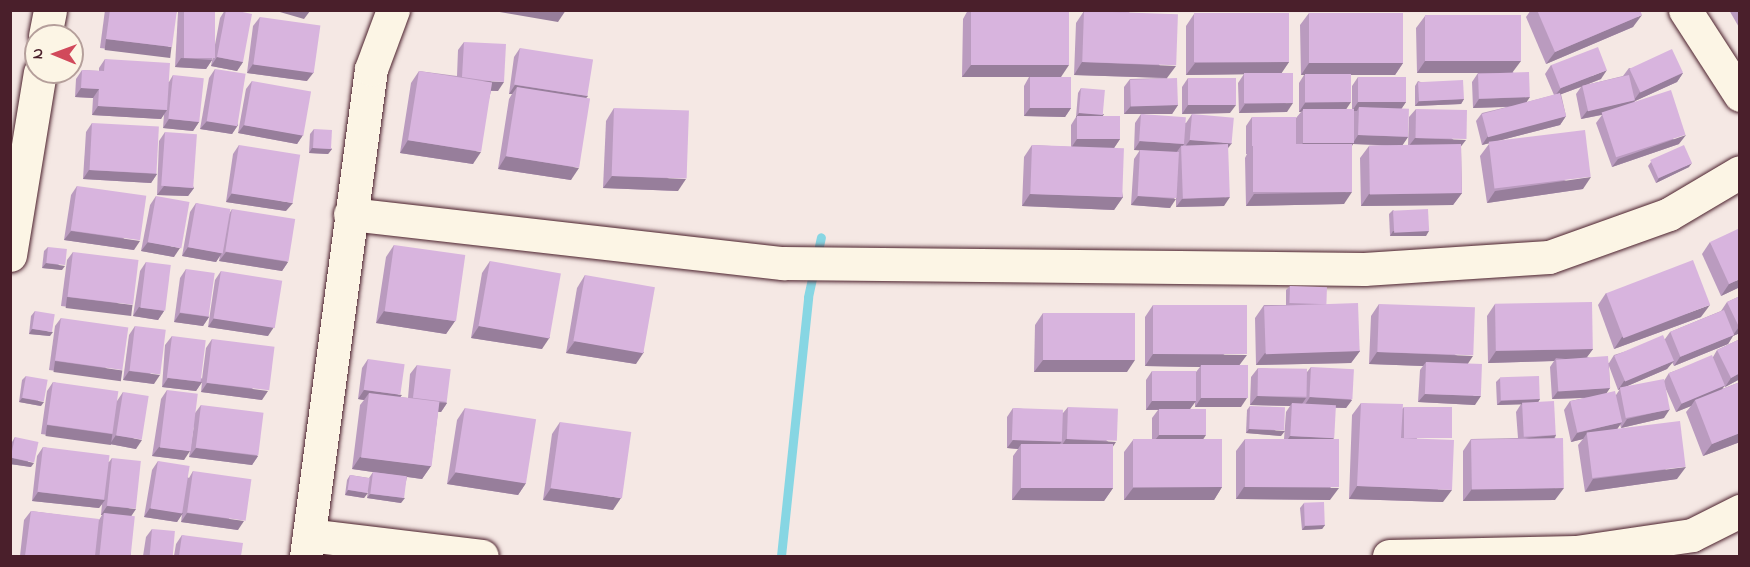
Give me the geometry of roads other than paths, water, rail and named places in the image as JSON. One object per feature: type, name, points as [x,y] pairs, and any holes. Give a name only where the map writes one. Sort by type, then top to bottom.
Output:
[{"type":"street","points":[[393,10],[371,69],[350,214],[308,546],[482,556]]},
{"type":"street","points":[[1685,10],[1740,95]]},
{"type":"street","points":[[10,255],[38,84]]},
{"type":"street","points":[[350,214],[783,263],[1364,269],[1549,256],[1669,214],[1740,172]]},
{"type":"street","points":[[1389,556],[1576,552],[1692,535],[1740,511]]},
{"type":"waterway","points":[[781,556],[808,297],[821,237]]}]
